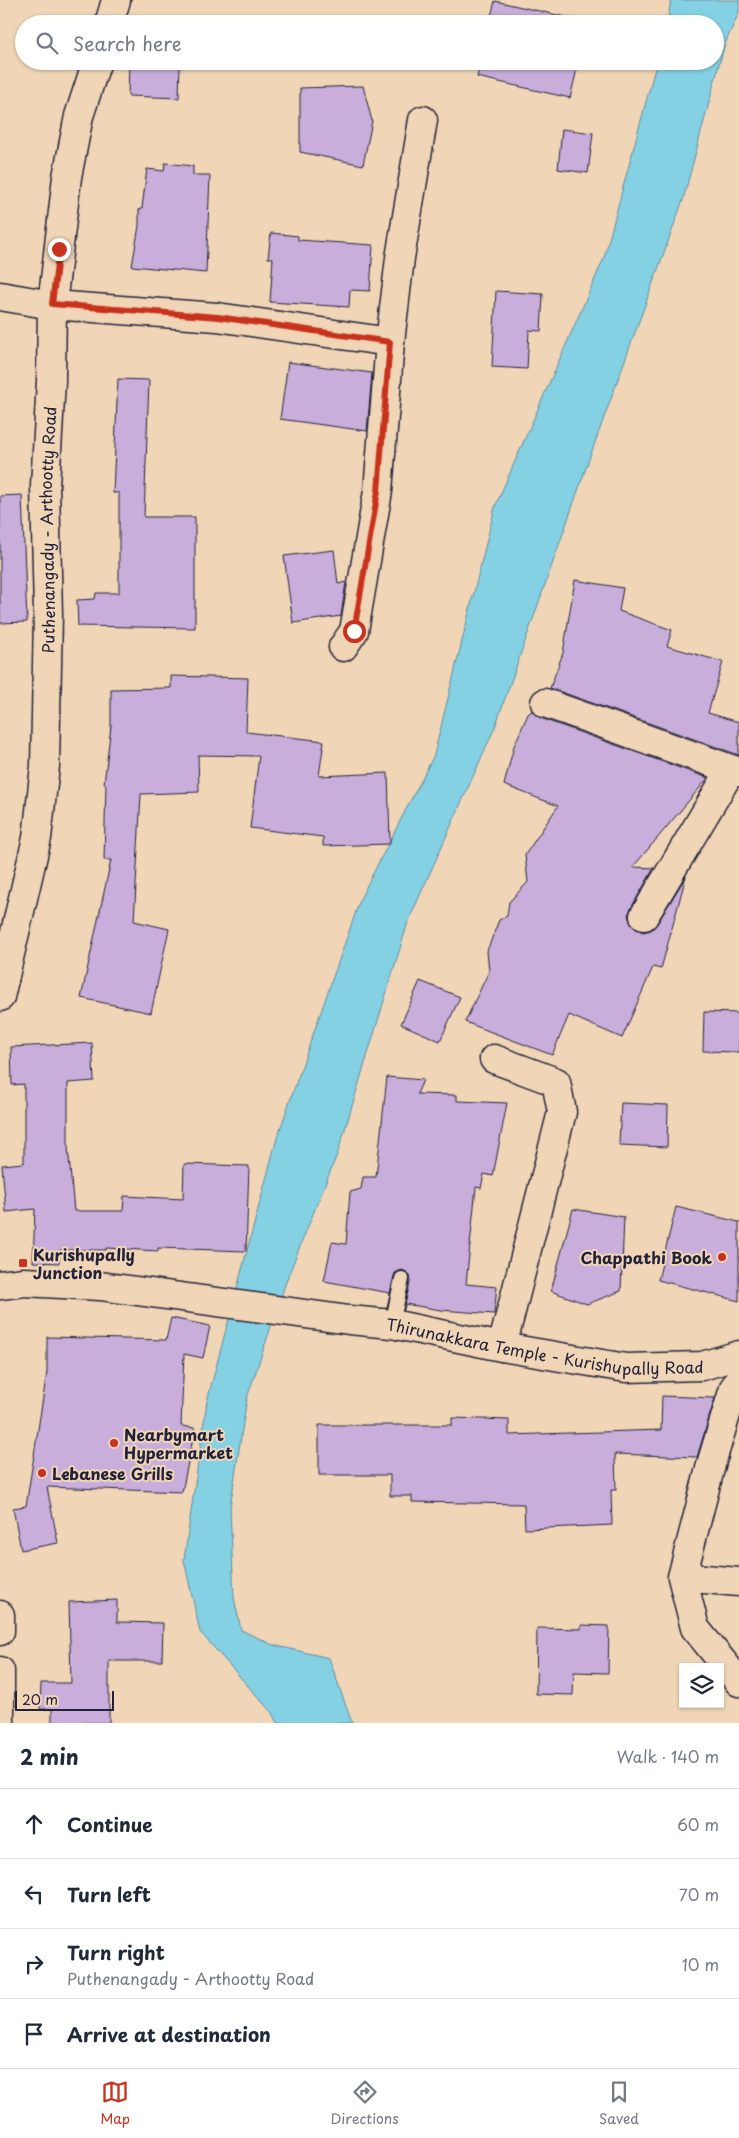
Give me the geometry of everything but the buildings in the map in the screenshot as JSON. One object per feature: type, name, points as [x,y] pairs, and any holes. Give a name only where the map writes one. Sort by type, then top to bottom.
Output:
[{"type":"street","points":[[112,15],[116,0]]},
{"type":"street","name":"Puthenangady - Arthootty Road","points":[[0,997],[37,838],[45,766],[48,614],[45,486],[51,381],[52,304],[67,177],[79,116],[94,70]]},
{"type":"street","points":[[343,647],[354,631],[378,491],[390,342],[400,258],[423,120]]},
{"type":"street","points":[[0,296],[52,304],[218,317],[390,342]]},
{"type":"street","points":[[545,703],[735,771],[644,916]]},
{"type":"street","points":[[494,1059],[556,1082],[562,1112],[502,1347]]},
{"type":"street","name":"Thirunakkara Temple - Kurishupally Road","points":[[0,1285],[24,1282],[100,1286],[349,1320],[392,1324],[502,1347],[626,1368],[702,1366],[739,1355]]},
{"type":"street","points":[[739,1381],[734,1388],[712,1461],[682,1577],[695,1628],[739,1682]]},
{"type":"street","points":[[682,1577],[739,1582]]},
{"type":"street","points":[[0,1615],[0,1631]]},
{"type":"street","points":[[0,1670],[0,1723]]},
{"type":"lane","points":[[392,1324],[402,1279]]},
{"type":"water","points":[[671,0],[739,0],[739,12],[724,46],[724,15],[668,15]]},
{"type":"water","points":[[655,70],[718,70],[683,200],[495,727],[408,922],[338,1152],[288,1276],[247,1398],[230,1507],[234,1598],[241,1630],[273,1645],[329,1658],[352,1723],[277,1723],[272,1713],[200,1632],[184,1560],[207,1401],[277,1138],[361,897],[434,755],[495,507],[604,258]]},
{"type":"place","name":"Chappathi Book","points":[[722,1257]]},
{"type":"place","name":"Kurishupally Junction","points":[[23,1263]]},
{"type":"place","name":"Nearbymart Hypermarket","points":[[114,1443]]},
{"type":"place","name":"Lebanese Grills","points":[[42,1473]]},
{"type":"route","points":[[59,249],[52,304],[218,317],[390,342],[378,491],[354,631]]}]
